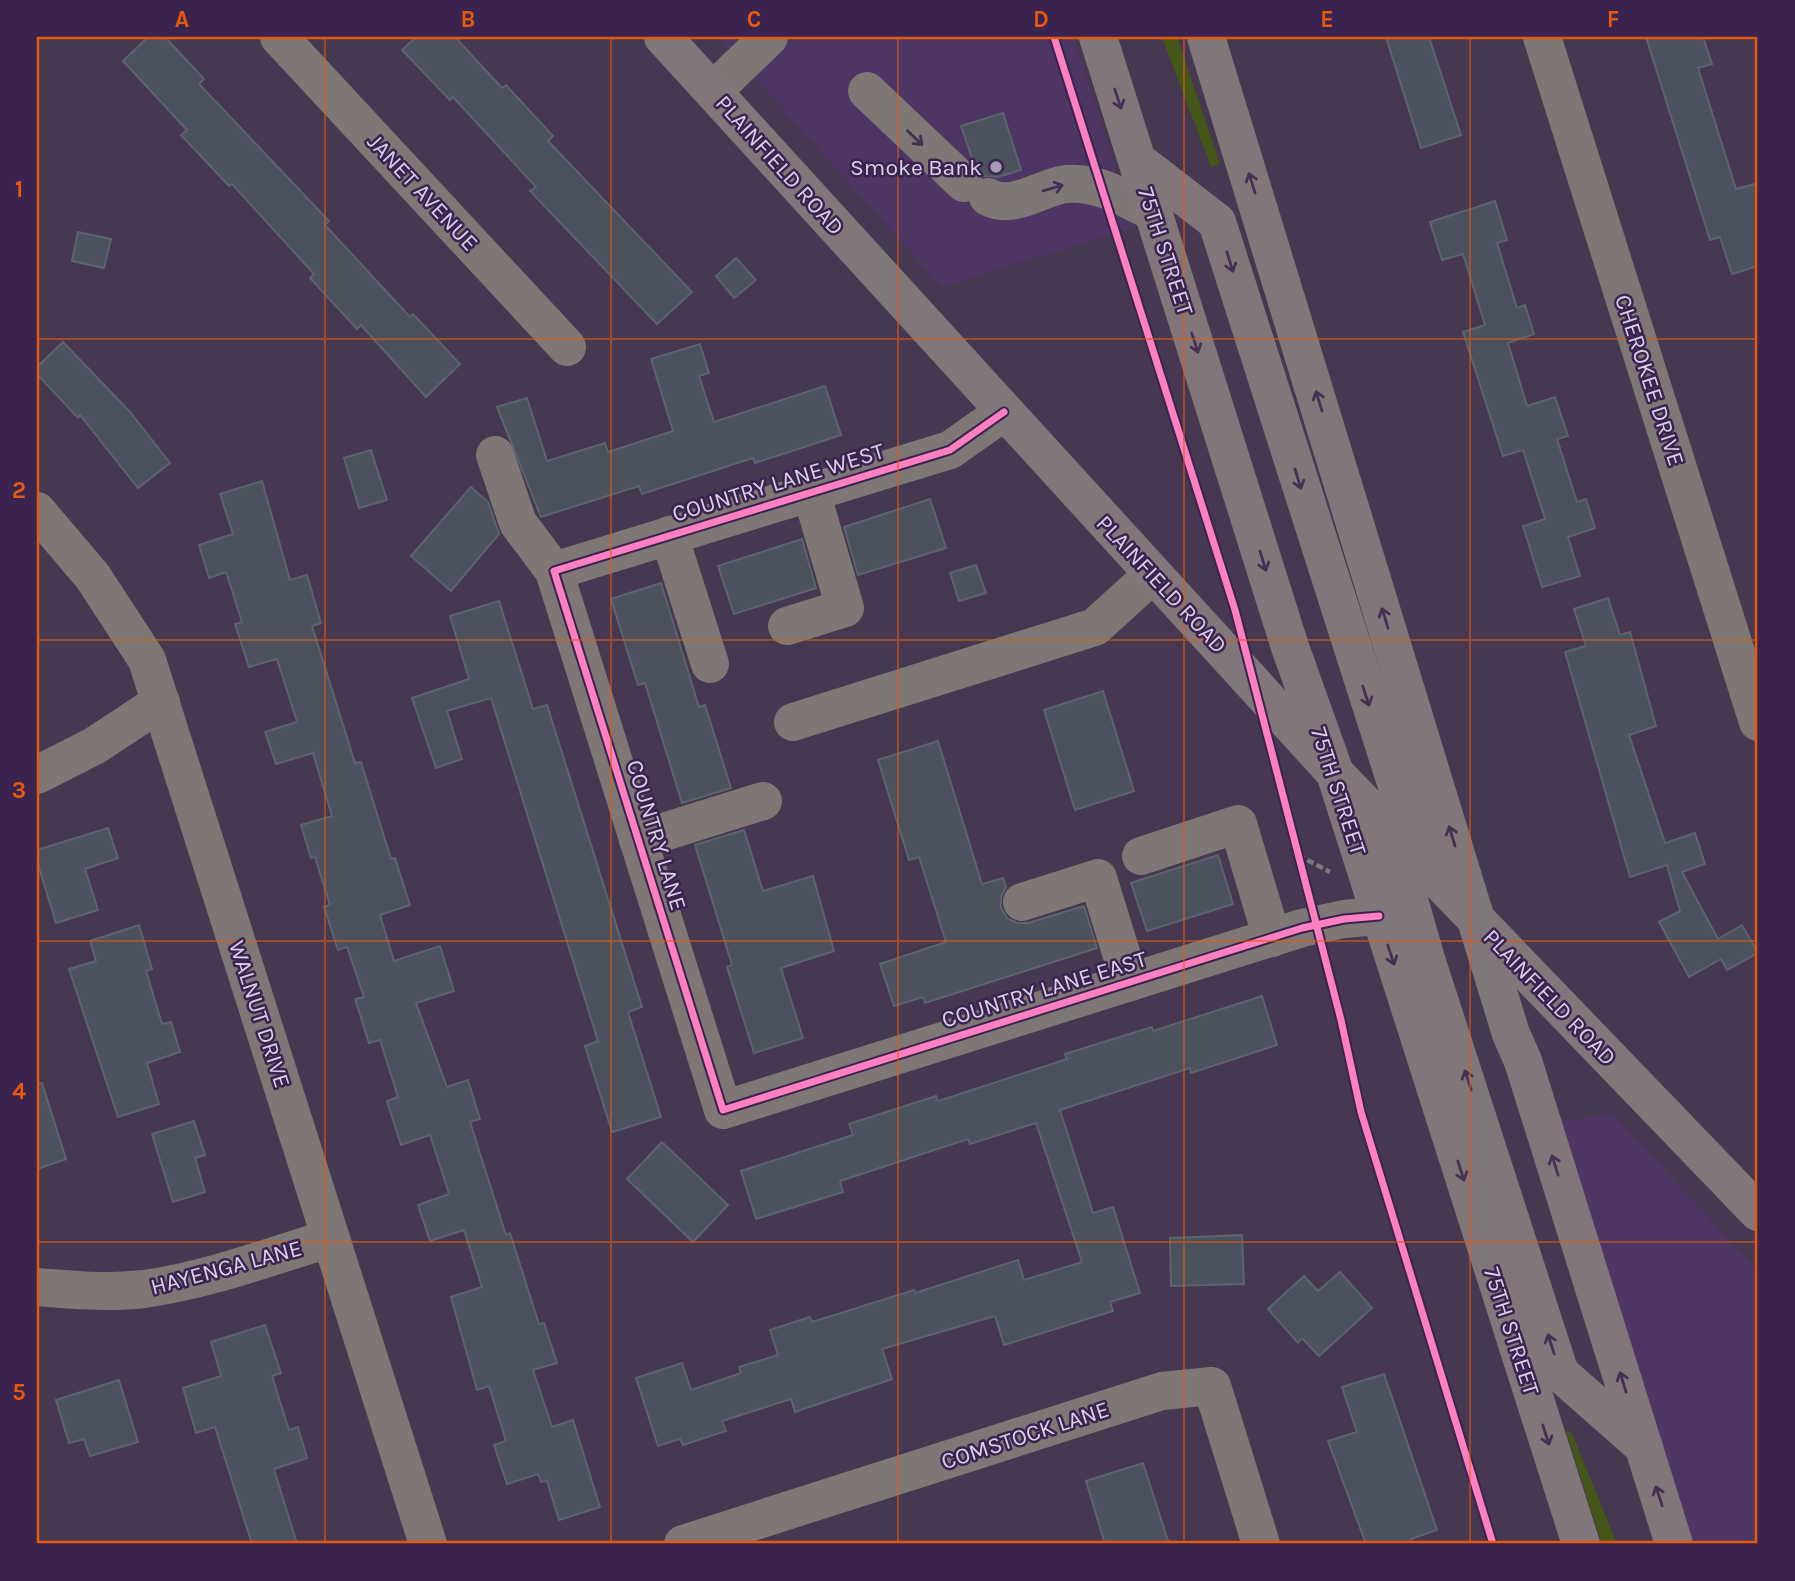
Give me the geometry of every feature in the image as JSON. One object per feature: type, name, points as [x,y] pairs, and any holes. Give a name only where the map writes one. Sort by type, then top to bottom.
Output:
[{"type":"main road","name":"PLAINFIELD ROAD","points":[[663,37],[1335,773],[1758,1212]]},
{"type":"main road","name":"75TH STREET","points":[[1098,37],[1290,647],[1335,773],[1581,1544]]},
{"type":"main road","points":[[1206,37],[1479,924],[1674,1544]]},
{"type":"main road","points":[[1138,162],[1217,222],[1421,861]]},
{"type":"main road","points":[[1388,828],[1426,959],[1560,1373],[1644,1447]]},
{"type":"street","name":"JANET AVENUE","points":[[279,37],[567,347]]},
{"type":"street","points":[[713,91],[769,37]]},
{"type":"street","name":"CHEROKEE DRIVE","points":[[1542,37],[1758,722]]},
{"type":"street","points":[[867,91],[976,190],[1009,202],[1066,184],[1081,185],[1102,188],[1153,212]]},
{"type":"street","name":"COUNTRY LANE WEST","points":[[554,571],[950,450],[1004,412]]},
{"type":"street","name":"COUNTRY LANE","points":[[495,454],[518,523],[554,571],[723,1110]]},
{"type":"street","points":[[787,626],[845,608],[811,492]]},
{"type":"street","name":"WALNUT DRIVE","points":[[37,511],[93,577],[146,660],[428,1544]]},
{"type":"street","points":[[669,535],[710,664]]},
{"type":"street","points":[[793,722],[1095,627],[1152,575]]},
{"type":"street","points":[[37,775],[94,746],[161,702]]},
{"type":"street","points":[[638,840],[763,801]]},
{"type":"street","points":[[1141,856],[1238,824],[1272,938]]},
{"type":"street","points":[[1022,902],[1098,878],[1130,982]]},
{"type":"street","name":"COUNTRY LANE EAST","points":[[723,1110],[1315,925],[1379,916]]},
{"type":"street","name":"HAYENGA LANE","points":[[37,1287],[87,1291],[143,1289],[203,1278],[331,1238]]},
{"type":"street","name":"COMSTOCK LANE","points":[[683,1544],[1163,1391],[1212,1386],[1261,1544]]},
{"type":"path","points":[[1296,844],[1301,867]]},
{"type":"path","points":[[1298,855],[1330,872]]},
{"type":"shaded area","points":[[718,37],[1074,37],[1134,227],[942,287]]},
{"type":"shaded area","points":[[1612,1113],[1758,1271],[1758,1544],[1694,1544],[1561,1123]]},
{"type":"green space","points":[[1162,37],[1177,37],[1220,164],[1211,167]]},
{"type":"green space","points":[[1571,1431],[1617,1544],[1602,1544],[1566,1432]]},
{"type":"building","points":[[148,37],[165,37],[204,79],[199,84],[329,221],[325,225],[410,317],[413,314],[460,364],[426,397],[361,325],[357,329],[310,278],[314,274],[232,184],[229,186],[181,135],[187,130],[123,61]]},
{"type":"building","points":[[416,37],[455,37],[502,88],[506,85],[553,136],[548,141],[692,292],[657,324],[530,191],[536,187],[453,97],[450,100],[402,50]]},
{"type":"building","points":[[1386,37],[1429,37],[1461,135],[1421,148]]},
{"type":"building","points":[[1646,37],[1703,37],[1712,64],[1698,68],[1736,189],[1758,183],[1758,266],[1732,274],[1720,237],[1710,240]]},
{"type":"building","name":"Smoke Bank","points":[[1003,113],[1021,170],[998,177],[984,176],[973,161],[961,126]]},
{"type":"building","points":[[1495,201],[1507,240],[1497,243],[1517,308],[1525,305],[1534,334],[1508,343],[1527,406],[1555,397],[1568,436],[1557,439],[1577,502],[1586,499],[1595,528],[1568,537],[1580,576],[1542,587],[1523,526],[1545,519],[1523,450],[1503,456],[1463,332],[1485,325],[1463,254],[1442,260],[1430,222]]},
{"type":"building","points":[[78,232],[111,239],[104,268],[72,261]]},
{"type":"building","points":[[736,258],[756,280],[734,298],[716,276]]},
{"type":"building","points":[[63,342],[130,412],[170,463],[138,488],[80,415],[78,418],[37,374],[37,367]]},
{"type":"building","points":[[700,344],[709,373],[699,376],[714,422],[825,386],[841,435],[755,463],[753,458],[642,494],[639,486],[541,517],[497,407],[527,398],[547,461],[605,443],[608,452],[673,431],[651,359]]},
{"type":"building","points":[[371,450],[387,500],[359,508],[344,458]]},
{"type":"building","points":[[262,481],[290,580],[307,575],[321,623],[312,626],[355,763],[361,762],[391,859],[395,858],[410,905],[380,915],[394,961],[440,946],[454,991],[416,1003],[447,1087],[468,1080],[480,1119],[470,1122],[506,1235],[510,1233],[539,1324],[544,1323],[557,1363],[533,1370],[552,1427],[573,1420],[600,1507],[559,1520],[547,1481],[541,1482],[538,1474],[507,1484],[494,1445],[506,1441],[489,1386],[477,1390],[451,1297],[482,1287],[464,1230],[430,1241],[418,1205],[449,1194],[430,1135],[401,1145],[387,1101],[398,1097],[380,1040],[369,1043],[355,999],[364,997],[347,947],[338,950],[324,907],[330,905],[315,857],[311,858],[301,825],[332,816],[313,753],[276,764],[265,732],[297,722],[277,659],[249,667],[235,624],[242,622],[226,572],[209,578],[199,545],[233,534],[220,494]]},
{"type":"building","points":[[471,487],[488,502],[499,534],[451,591],[411,556]]},
{"type":"building","points":[[930,499],[946,548],[858,575],[844,527]]},
{"type":"building","points":[[802,539],[816,588],[734,614],[718,566]]},
{"type":"building","points":[[976,565],[986,593],[959,601],[950,573]]},
{"type":"building","points":[[661,583],[699,707],[705,705],[731,788],[682,803],[645,683],[638,685],[611,599]]},
{"type":"building","points":[[1608,598],[1620,635],[1630,632],[1656,726],[1629,735],[1665,843],[1695,833],[1705,864],[1682,872],[1718,939],[1742,925],[1758,953],[1727,970],[1721,959],[1689,977],[1659,922],[1680,911],[1667,865],[1630,877],[1565,652],[1586,646],[1574,609]]},
{"type":"building","points":[[499,601],[533,709],[547,705],[642,1007],[628,1012],[661,1117],[612,1132],[585,1046],[598,1041],[491,698],[447,711],[462,759],[436,768],[412,698],[469,679],[450,616]]},
{"type":"building","points":[[1103,691],[1134,791],[1075,810],[1044,710]]},
{"type":"building","points":[[938,741],[982,884],[1003,878],[1006,887],[1001,897],[1001,908],[1007,918],[1017,923],[1028,923],[1084,906],[1097,948],[925,1003],[923,997],[894,1006],[880,964],[946,942],[919,857],[909,860],[878,760]]},
{"type":"building","points":[[108,828],[118,858],[85,869],[98,910],[56,923],[37,861],[37,850]]},
{"type":"building","points":[[744,830],[763,891],[813,876],[834,951],[781,968],[803,1038],[754,1053],[727,967],[732,965],[695,845]]},
{"type":"building","points":[[1218,855],[1233,904],[1147,931],[1131,883]]},
{"type":"building","points":[[139,925],[152,969],[146,971],[162,1024],[171,1022],[180,1052],[147,1063],[159,1104],[118,1117],[69,969],[96,961],[90,941]]},
{"type":"building","points":[[1262,996],[1277,1045],[1191,1073],[1190,1068],[1060,1110],[1093,1213],[1113,1207],[1140,1293],[1110,1302],[1113,1311],[1004,1345],[995,1316],[882,1349],[892,1379],[795,1412],[791,1399],[722,1421],[726,1431],[683,1445],[680,1439],[658,1446],[636,1378],[682,1363],[691,1390],[741,1373],[739,1367],[778,1355],[770,1330],[810,1317],[812,1322],[914,1290],[915,1293],[1018,1260],[1024,1280],[1082,1262],[1036,1123],[970,1144],[968,1139],[840,1181],[843,1192],[756,1219],[741,1171],[853,1135],[849,1124],[936,1096],[938,1101],[1067,1059],[1065,1054],[1152,1027],[1153,1031]]},
{"type":"building","points":[[42,1083],[66,1159],[37,1169],[37,1084]]},
{"type":"building","points":[[194,1121],[205,1155],[195,1158],[205,1192],[173,1202],[152,1134]]},
{"type":"building","points":[[662,1142],[728,1205],[693,1242],[627,1179]]},
{"type":"building","points":[[1242,1235],[1244,1284],[1171,1286],[1170,1238]]},
{"type":"building","points":[[1340,1272],[1372,1308],[1319,1356],[1302,1338],[1298,1343],[1268,1309],[1304,1276],[1318,1291]]},
{"type":"building","points":[[265,1325],[281,1373],[272,1376],[289,1430],[298,1427],[307,1458],[274,1469],[297,1544],[252,1544],[215,1427],[196,1433],[183,1388],[221,1376],[211,1342]]},
{"type":"building","points":[[1384,1374],[1437,1530],[1411,1539],[1413,1544],[1366,1544],[1328,1441],[1357,1432],[1342,1387]]},
{"type":"building","points":[[119,1380],[138,1442],[90,1456],[84,1439],[69,1443],[56,1400]]},
{"type":"building","points":[[1143,1463],[1169,1544],[1105,1544],[1086,1481]]},
{"type":"cycle path","points":[[1054,37],[1235,610],[1341,1020],[1361,1112],[1493,1544]]},
{"type":"cycle path","points":[[1004,412],[950,450],[554,571],[723,1110],[1302,928],[1344,919],[1379,916]]},
{"type":"place","name":"Smoke Bank","points":[[996,167]]}]
